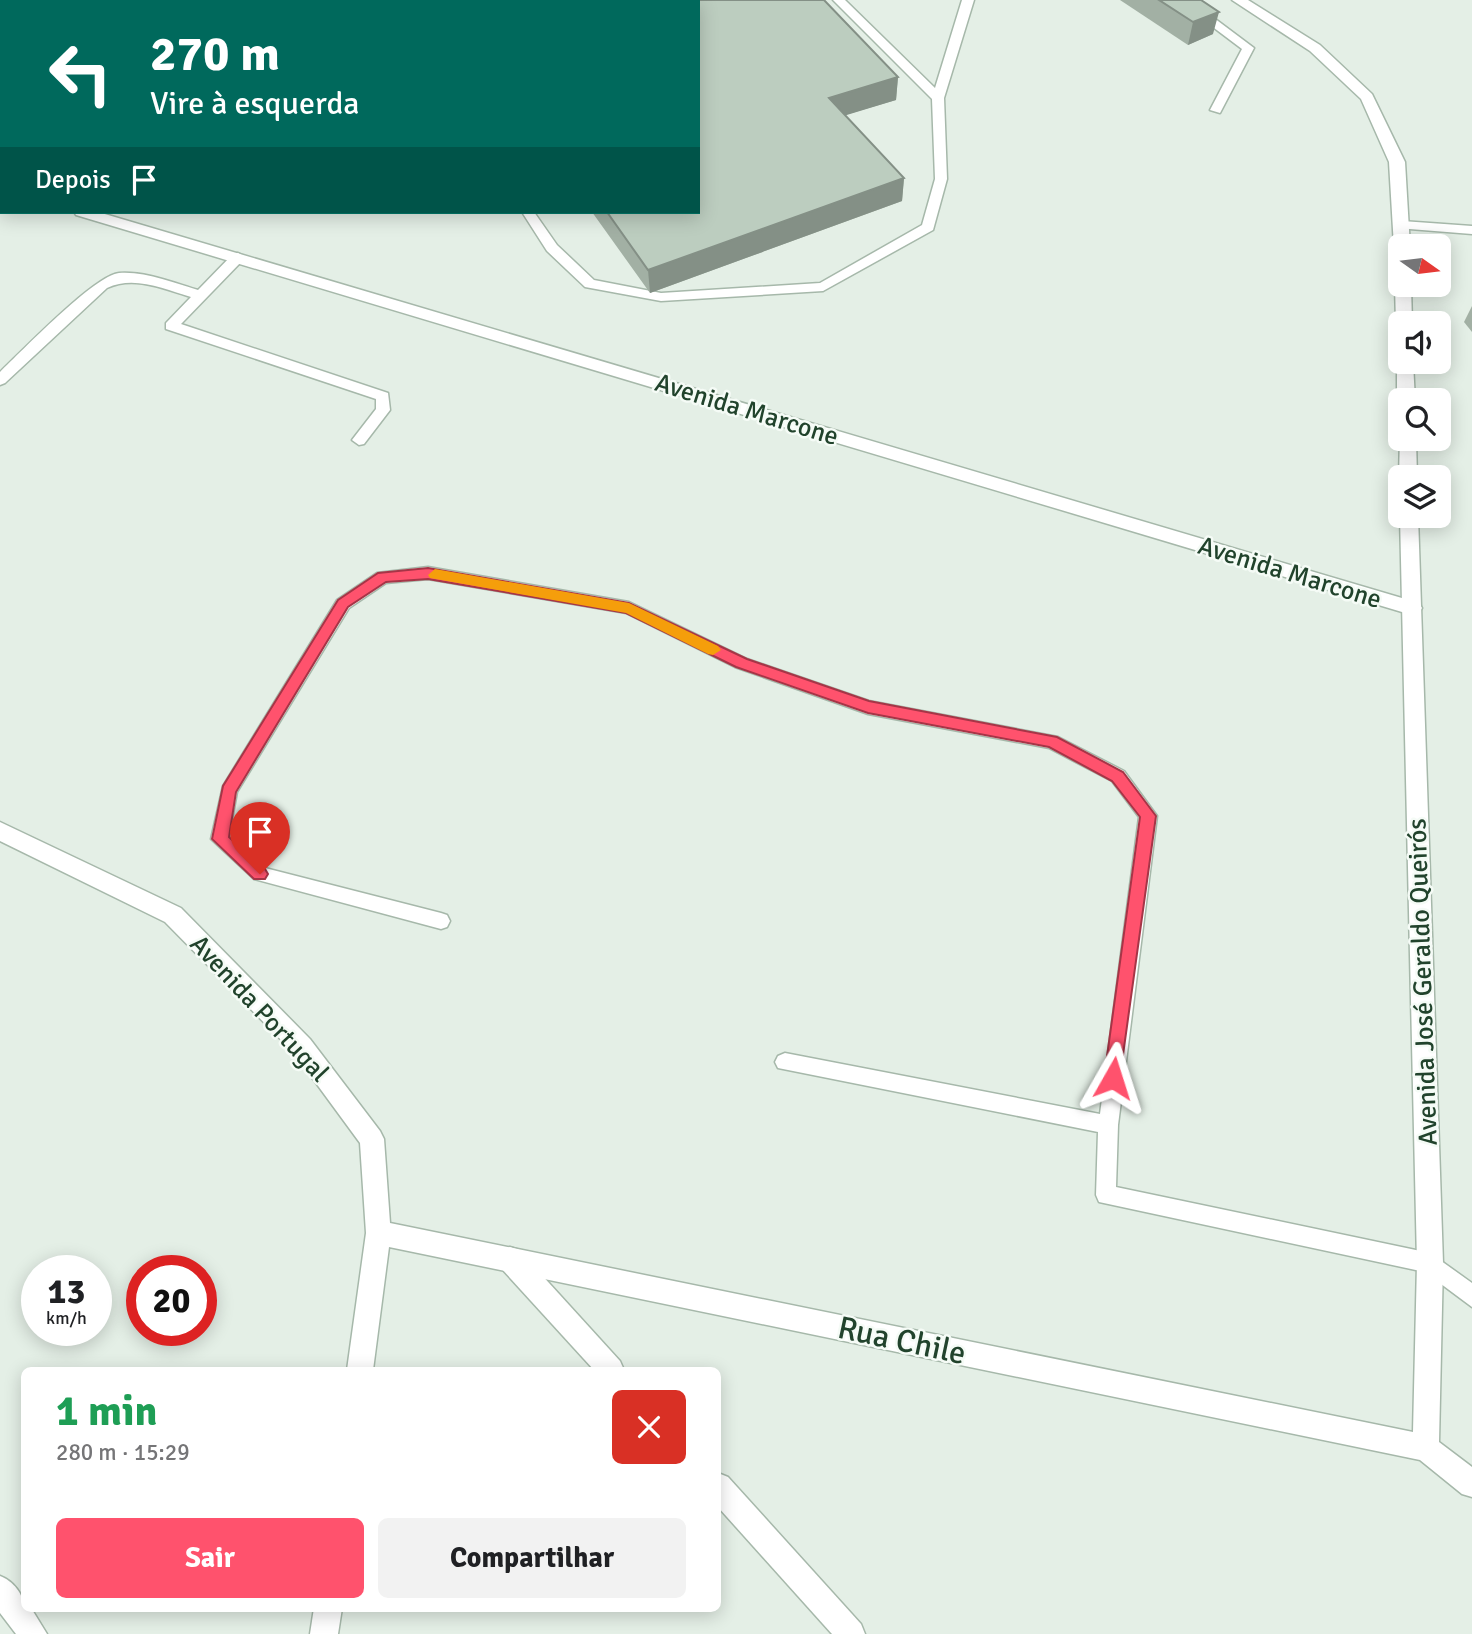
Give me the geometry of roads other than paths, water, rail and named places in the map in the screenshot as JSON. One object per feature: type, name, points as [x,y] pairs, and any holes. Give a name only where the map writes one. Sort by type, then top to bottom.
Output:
[{"type":"street","points":[[1239,0],[1315,48],[1367,96],[1397,162],[1402,234]]},
{"type":"street","name":"Avenida Marcone","points":[[89,214],[1412,608]]},
{"type":"street","name":"Avenida José Geraldo Queirós","points":[[1409,528],[1430,1263],[1426,1448]]},
{"type":"street","name":"Avenida Portugal","points":[[0,831],[173,915],[302,1046],[372,1139],[378,1233],[360,1367]]},
{"type":"street","name":"Rua Chile","points":[[378,1233],[1426,1448]]},
{"type":"street","points":[[510,1259],[608,1367]]},
{"type":"street","points":[[1426,1448],[1472,1484]]},
{"type":"street","points":[[721,1490],[851,1634]]},
{"type":"street","points":[[0,1590],[33,1634]]},
{"type":"street","points":[[324,1634],[327,1612]]},
{"type":"lane","points":[[839,0],[848,0]]},
{"type":"lane","points":[[839,0],[938,98]]},
{"type":"lane","points":[[528,214],[552,248],[590,284],[661,297],[823,287],[928,227],[941,179],[938,98],[968,0]]},
{"type":"lane","points":[[1183,0],[1248,48],[1216,110]]},
{"type":"lane","points":[[1402,225],[1472,230]]},
{"type":"lane","points":[[238,257],[171,326],[383,396],[383,410],[359,440]]},
{"type":"lane","points":[[0,380],[102,285],[119,277],[142,279],[201,295]]},
{"type":"lane","points":[[441,921],[260,874],[220,839],[229,791],[343,604],[383,577],[428,573],[629,608],[741,663],[868,707],[1052,741],[1118,776],[1148,816],[1108,1125],[1106,1195],[1430,1263],[1472,1296]]},
{"type":"lane","points":[[785,1062],[1108,1125]]}]
